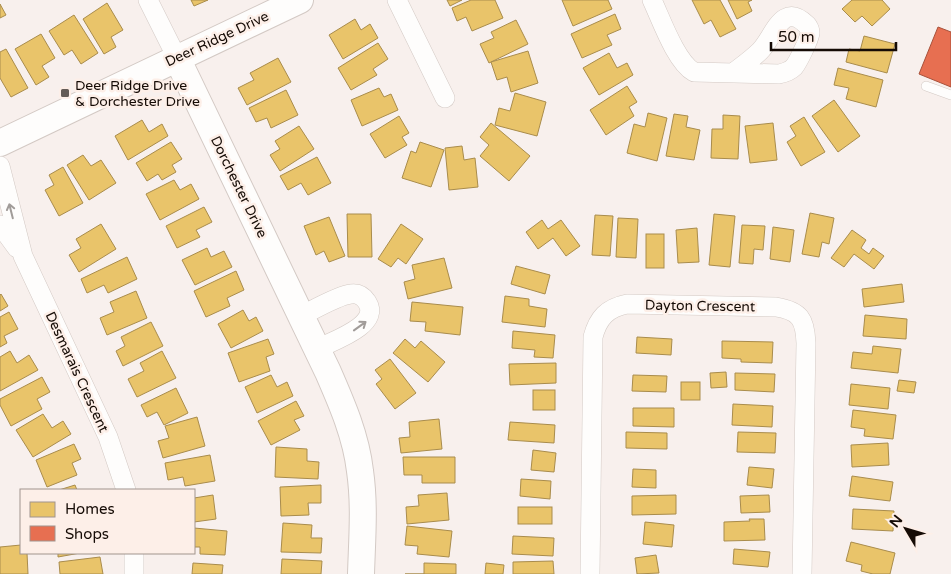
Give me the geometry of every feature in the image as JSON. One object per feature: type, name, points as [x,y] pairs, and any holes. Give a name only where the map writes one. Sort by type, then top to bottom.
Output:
[{"type":"street","points":[[148,0],[177,58]]},
{"type":"street","name":"Deer Ridge Drive","points":[[0,143],[300,0]]},
{"type":"street","points":[[396,0],[445,98]]},
{"type":"street","points":[[652,0],[679,56],[687,68],[694,72],[733,73]]},
{"type":"street","name":"Dorchester Drive","points":[[177,58],[302,316],[346,416],[360,470],[362,514],[361,574]]},
{"type":"street","name":"Desmarais Crescent","points":[[0,166],[23,256],[108,437],[126,489]]},
{"type":"street","name":"Desmarais Crescent","points":[[0,225],[23,256]]},
{"type":"street","points":[[302,316],[352,294],[362,296],[368,304],[370,314],[364,324],[317,349]]},
{"type":"street","name":"Dayton Crescent","points":[[590,574],[593,337],[602,316],[614,308],[627,304],[776,307],[791,311],[801,318],[806,329],[802,574]]},
{"type":"street","points":[[134,554],[134,574]]},
{"type":"lane","points":[[926,86],[951,95]]},
{"type":"building: Homes","points":[[191,0],[208,0],[194,6]]},
{"type":"building: Homes","points":[[447,0],[462,0],[450,6]]},
{"type":"building: Homes","points":[[471,0],[495,0],[503,18],[472,31],[466,17],[457,21],[452,8]]},
{"type":"building: Homes","points":[[562,0],[608,0],[612,9],[573,26]]},
{"type":"building: Homes","points":[[692,0],[720,0],[736,29],[720,37],[711,20],[704,24]]},
{"type":"building: Homes","points":[[728,0],[752,0],[748,2],[752,11],[737,19]]},
{"type":"building: Homes","points":[[852,0],[882,0],[890,9],[872,26],[862,16],[855,22],[842,9]]},
{"type":"building: Homes","points":[[107,3],[123,30],[111,37],[116,47],[104,54],[83,19]]},
{"type":"building: Homes","points":[[0,4],[6,15],[0,18]]},
{"type":"building: Homes","points":[[615,14],[621,29],[607,35],[612,45],[582,58],[571,34]]},
{"type":"building: Homes","points":[[74,15],[98,53],[81,64],[72,50],[64,55],[49,31]]},
{"type":"building: Homes","points":[[355,19],[361,30],[370,24],[378,38],[343,59],[329,35]]},
{"type":"building: Homes","points":[[516,20],[528,44],[489,63],[480,44],[494,38],[491,32]]},
{"type":"building: Homes","points":[[41,34],[55,58],[42,66],[49,77],[36,85],[15,49]]},
{"type":"building: Homes","points":[[864,36],[895,44],[887,73],[846,62],[849,49],[860,51]]},
{"type":"building: Homes","points":[[378,43],[388,59],[373,69],[377,75],[351,90],[338,68]]},
{"type":"building: Homes","points":[[6,49],[28,88],[11,97],[0,78],[0,52]]},
{"type":"building: Homes","points":[[528,51],[538,83],[511,92],[507,77],[497,80],[491,62]]},
{"type":"building: Homes","points":[[609,53],[617,68],[627,63],[633,75],[599,95],[583,68]]},
{"type":"building: Homes","points":[[278,58],[291,82],[247,105],[238,88],[254,80],[250,73]]},
{"type":"building: Homes","points":[[838,68],[883,80],[876,107],[846,99],[849,88],[834,85]]},
{"type":"building: Homes","points":[[627,86],[637,102],[629,107],[634,116],[606,135],[590,110]]},
{"type":"building: Homes","points":[[379,88],[384,97],[391,94],[398,110],[362,126],[351,100]]},
{"type":"building: Homes","points":[[286,90],[298,115],[271,128],[267,118],[256,122],[249,108]]},
{"type":"building: Homes","points":[[515,93],[546,102],[537,136],[495,125],[499,108],[510,111]]},
{"type":"building: Homes","points":[[834,100],[860,136],[838,152],[812,116]]},
{"type":"building: Homes","points":[[648,113],[667,118],[657,161],[627,153],[634,124],[645,127]]},
{"type":"building: Homes","points":[[674,114],[688,116],[686,127],[700,130],[694,160],[666,156]]},
{"type":"building: Homes","points":[[723,115],[740,116],[738,159],[711,158],[712,129],[723,129]]},
{"type":"building: Homes","points":[[399,116],[409,133],[402,137],[407,145],[385,158],[370,134]]},
{"type":"building: Homes","points":[[804,117],[825,152],[801,166],[787,142],[796,136],[790,126]]},
{"type":"building: Homes","points":[[142,120],[149,132],[162,124],[168,136],[128,160],[115,136]]},
{"type":"building: Homes","points":[[491,123],[530,156],[509,181],[480,156],[489,145],[480,137]]},
{"type":"building: Homes","points":[[773,123],[777,160],[750,163],[745,126]]},
{"type":"building: Homes","points":[[299,126],[314,149],[280,171],[270,155],[280,149],[275,141]]},
{"type":"building: Homes","points":[[171,142],[182,159],[172,165],[176,172],[162,180],[158,174],[147,181],[136,163]]},
{"type":"building: Homes","points":[[420,142],[444,150],[431,187],[402,178],[411,151],[416,153]]},
{"type":"building: Homes","points":[[462,146],[464,160],[475,158],[478,187],[449,190],[445,148]]},
{"type":"building: Homes","points":[[83,155],[91,166],[101,160],[116,183],[89,200],[67,165]]},
{"type":"building: Homes","points":[[317,157],[331,183],[308,195],[301,183],[288,190],[280,176]]},
{"type":"building: Homes","points":[[63,167],[83,203],[59,216],[45,190],[54,185],[49,175]]},
{"type":"building: Homes","points":[[174,180],[180,190],[191,184],[199,199],[160,220],[146,194]]},
{"type":"building: Homes","points":[[204,207],[212,222],[196,230],[200,237],[177,248],[166,226]]},
{"type":"building: Homes","points":[[810,213],[834,218],[829,244],[822,242],[819,257],[802,254]]},
{"type":"building: Homes","points":[[347,214],[371,214],[372,257],[348,257]]},
{"type":"building: Homes","points":[[714,214],[735,216],[730,267],[709,265]]},
{"type":"building: Homes","points":[[595,215],[613,216],[610,256],[592,255]]},
{"type":"building: Homes","points":[[329,217],[345,256],[329,262],[324,251],[316,255],[304,226]]},
{"type":"building: Homes","points":[[618,218],[638,219],[636,258],[616,257]]},
{"type":"building: Homes","points":[[542,220],[548,229],[561,220],[580,246],[566,256],[553,238],[538,249],[526,232]]},
{"type":"building: Homes","points":[[101,224],[116,249],[79,272],[69,255],[81,248],[76,239]]},
{"type":"building: Homes","points":[[401,224],[423,239],[406,264],[398,258],[391,267],[378,259]]},
{"type":"building: Homes","points":[[742,225],[765,226],[763,250],[754,249],[753,264],[739,263]]},
{"type":"building: Homes","points":[[773,227],[794,230],[790,262],[770,259]]},
{"type":"building: Homes","points":[[697,228],[699,262],[678,263],[676,230]]},
{"type":"building: Homes","points":[[852,230],[866,240],[861,248],[869,254],[873,248],[884,256],[874,269],[854,254],[844,267],[831,258]]},
{"type":"building: Homes","points":[[646,234],[664,234],[664,268],[646,268]]},
{"type":"building: Homes","points":[[207,248],[211,257],[224,251],[232,267],[195,285],[182,260]]},
{"type":"building: Homes","points":[[127,257],[137,279],[108,293],[104,285],[87,293],[81,279]]},
{"type":"building: Homes","points":[[444,258],[452,288],[408,299],[404,282],[415,279],[412,265]]},
{"type":"building: Homes","points":[[516,266],[550,275],[545,294],[511,284]]},
{"type":"building: Homes","points":[[236,271],[244,290],[227,298],[230,306],[206,317],[194,291]]},
{"type":"building: Homes","points":[[902,284],[904,302],[864,307],[862,289]]},
{"type":"building: Homes","points":[[136,291],[147,318],[107,335],[100,318],[114,312],[110,302]]},
{"type":"building: Homes","points":[[0,295],[8,306],[0,311]]},
{"type":"building: Homes","points":[[505,296],[529,299],[529,306],[547,309],[545,327],[502,322]]},
{"type":"building: Homes","points":[[412,302],[463,307],[460,335],[425,331],[426,322],[410,321]]},
{"type":"building: Homes","points":[[243,310],[249,321],[256,317],[263,331],[231,348],[218,324]]},
{"type":"building: Homes","points":[[9,312],[18,329],[4,336],[7,343],[0,347],[0,317]]},
{"type":"building: Homes","points":[[865,315],[907,319],[906,339],[863,336]]},
{"type":"building: Homes","points":[[151,322],[163,346],[123,366],[116,351],[125,346],[121,337]]},
{"type":"building: Homes","points":[[513,331],[555,335],[553,358],[534,357],[535,350],[512,348]]},
{"type":"building: Homes","points":[[637,337],[672,339],[671,355],[636,353]]},
{"type":"building: Homes","points":[[268,339],[274,354],[266,357],[270,371],[239,382],[228,353]]},
{"type":"building: Homes","points":[[405,339],[415,348],[421,341],[445,362],[428,382],[393,353]]},
{"type":"building: Homes","points":[[722,341],[773,342],[772,363],[741,362],[741,359],[722,358]]},
{"type":"building: Homes","points":[[873,346],[901,349],[898,373],[851,368],[853,352],[872,354]]},
{"type":"building: Homes","points":[[10,351],[17,363],[29,355],[38,370],[0,391],[0,357]]},
{"type":"building: Homes","points":[[162,351],[176,378],[137,397],[128,379],[144,371],[140,363]]},
{"type":"building: Homes","points":[[390,359],[416,393],[395,409],[376,384],[382,379],[375,370]]},
{"type":"building: Homes","points":[[556,363],[556,383],[510,385],[509,364]]},
{"type":"building: Homes","points":[[726,372],[727,387],[711,388],[710,373]]},
{"type":"building: Homes","points":[[735,373],[775,374],[774,392],[735,390]]},
{"type":"building: Homes","points":[[271,375],[277,387],[287,382],[293,396],[257,413],[245,387]]},
{"type":"building: Homes","points":[[633,375],[667,376],[666,392],[632,391]]},
{"type":"building: Homes","points":[[42,377],[50,392],[37,399],[42,409],[11,426],[0,405],[0,399]]},
{"type":"building: Homes","points":[[899,380],[916,382],[914,393],[897,391]]},
{"type":"building: Homes","points":[[681,382],[700,382],[700,400],[681,400]]},
{"type":"building: Homes","points":[[851,384],[890,388],[888,409],[849,405]]},
{"type":"building: Homes","points":[[176,388],[188,413],[164,425],[157,412],[147,417],[141,405]]},
{"type":"building: Homes","points":[[533,390],[555,390],[555,410],[533,410]]},
{"type":"building: Homes","points":[[296,401],[304,416],[294,420],[300,430],[271,445],[258,421]]},
{"type":"building: Homes","points":[[733,404],[773,406],[772,427],[732,425]]},
{"type":"building: Homes","points":[[633,408],[674,408],[674,427],[633,426]]},
{"type":"building: Homes","points":[[853,410],[896,415],[893,439],[864,436],[865,429],[851,427]]},
{"type":"building: Homes","points":[[43,414],[52,428],[63,421],[71,434],[33,457],[16,430]]},
{"type":"building: Homes","points":[[197,417],[205,446],[163,458],[158,441],[169,438],[165,426]]},
{"type":"building: Homes","points":[[439,419],[442,449],[401,453],[399,438],[410,437],[409,422]]},
{"type":"building: Homes","points":[[510,422],[555,425],[554,443],[508,440]]},
{"type":"building: Homes","points":[[626,432],[667,433],[667,449],[626,448]]},
{"type":"building: Homes","points":[[738,432],[776,433],[775,453],[737,452]]},
{"type":"building: Homes","points":[[888,443],[889,465],[852,467],[851,445]]},
{"type":"building: Homes","points":[[74,444],[81,459],[72,463],[77,475],[47,487],[36,460]]},
{"type":"building: Homes","points":[[276,447],[307,449],[307,461],[319,462],[318,479],[275,477]]},
{"type":"building: Homes","points":[[533,450],[556,453],[554,472],[531,470]]},
{"type":"building: Homes","points":[[210,455],[215,481],[185,486],[183,477],[168,480],[165,463]]},
{"type":"building: Homes","points":[[403,457],[455,457],[455,483],[422,483],[422,475],[404,475]]},
{"type":"building: Homes","points":[[749,467],[774,469],[772,488],[747,485]]},
{"type":"building: Homes","points":[[633,469],[656,470],[656,488],[632,487]]},
{"type":"building: Homes","points":[[852,476],[893,482],[890,501],[849,496]]},
{"type":"building: Homes","points":[[521,479],[551,481],[550,499],[520,496]]},
{"type":"building: Homes","points":[[75,485],[77,489],[62,489]]},
{"type":"building: Homes","points":[[321,485],[321,503],[308,503],[309,515],[281,516],[280,487]]},
{"type":"building: Homes","points":[[447,493],[449,520],[407,524],[406,507],[419,506],[418,495]]},
{"type":"building: Homes","points":[[213,495],[216,519],[195,522],[195,498]]},
{"type":"building: Homes","points":[[676,495],[676,514],[632,515],[632,496]]},
{"type":"building: Homes","points":[[769,495],[770,512],[741,513],[740,496]]},
{"type":"building: Homes","points":[[518,507],[552,507],[552,524],[518,524]]},
{"type":"building: Homes","points":[[853,509],[894,511],[893,531],[852,529]]},
{"type":"building: Homes","points":[[749,519],[764,519],[765,540],[724,541],[724,522],[750,521]]},
{"type":"building: Homes","points":[[645,522],[674,525],[672,547],[643,544]]},
{"type":"building: Homes","points":[[283,523],[312,525],[311,538],[322,538],[321,553],[281,552]]},
{"type":"building: Homes","points":[[407,526],[452,531],[449,557],[417,554],[418,546],[405,545]]},
{"type":"building: Homes","points":[[195,528],[227,531],[225,555],[200,554],[200,547],[195,547]]},
{"type":"building: Homes","points":[[513,536],[554,538],[553,556],[512,554]]},
{"type":"building: Homes","points":[[851,542],[895,553],[890,574],[873,574],[861,571],[862,565],[846,561]]},
{"type":"building: Homes","points":[[20,545],[20,554],[27,554],[28,574],[0,574],[0,547]]},
{"type":"building: Homes","points":[[734,549],[770,552],[768,567],[733,564]]},
{"type":"building: Homes","points":[[58,554],[74,554],[58,557]]},
{"type":"building: Homes","points":[[656,555],[659,573],[637,574],[635,558]]},
{"type":"building: Homes","points":[[100,557],[103,574],[60,574],[59,562]]},
{"type":"building: Homes","points":[[282,559],[322,561],[321,574],[281,574]]},
{"type":"building: Homes","points":[[553,561],[554,574],[513,574],[513,562]]},
{"type":"building: Homes","points":[[193,563],[223,565],[222,574],[192,574]]},
{"type":"building: Homes","points":[[424,563],[456,564],[456,574],[424,574]]},
{"type":"building: Homes","points":[[486,563],[504,565],[503,574],[485,574]]},
{"type":"building: Shops","points":[[938,27],[951,32],[951,87],[919,74]]},
{"type":"place","name":"Deer Ridge Drive & Dorchester Drive","points":[[65,93]]}]
